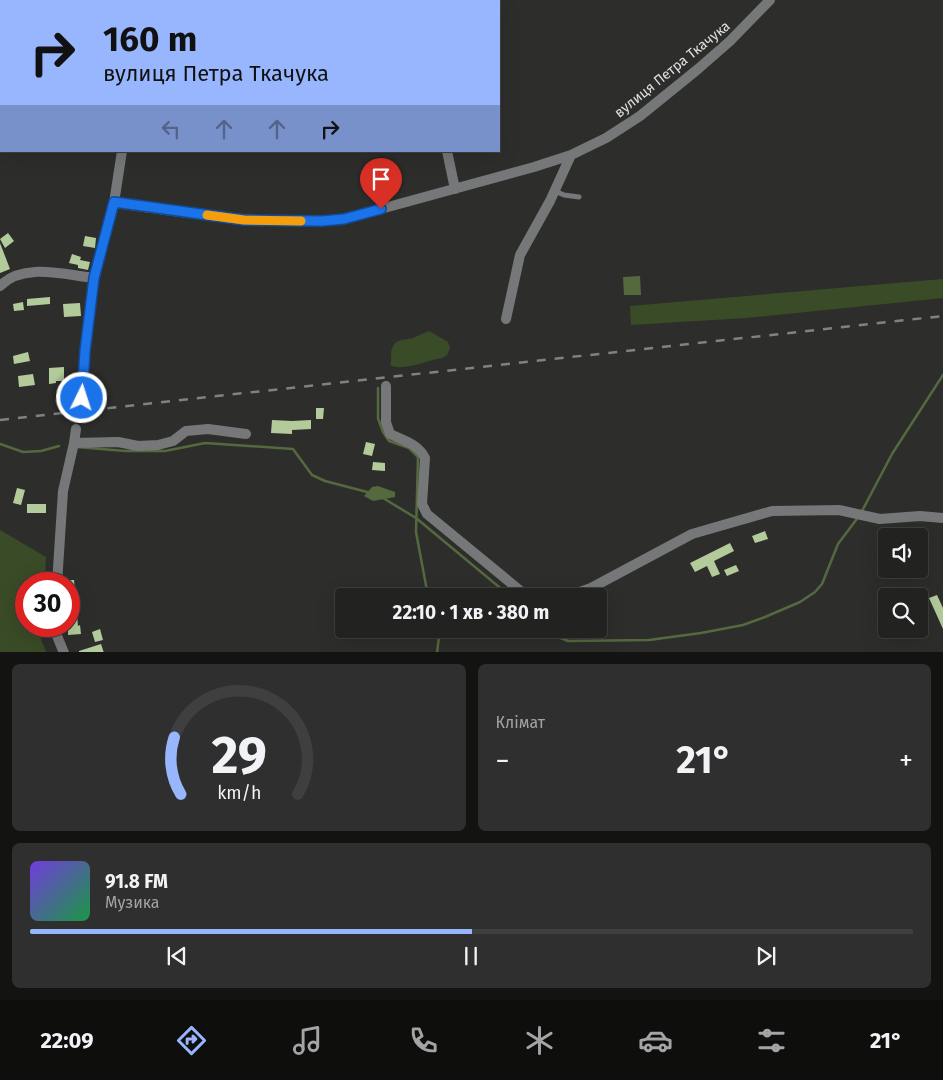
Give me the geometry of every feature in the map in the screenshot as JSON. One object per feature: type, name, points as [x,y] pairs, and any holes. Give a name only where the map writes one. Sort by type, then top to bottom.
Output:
[{"type":"street","name":"вулиця Петра Ткачука","points":[[114,202],[244,220],[322,221],[344,219],[534,167],[571,155],[606,138],[640,116],[730,41],[770,0]]},
{"type":"street","points":[[82,398],[85,351],[94,278],[114,202],[122,152]]},
{"type":"street","points":[[447,152],[455,189]]},
{"type":"street","points":[[506,319],[520,255],[571,155]]},
{"type":"street","points":[[0,286],[8,280],[26,273],[46,272],[94,278]]},
{"type":"street","points":[[386,386],[386,422],[390,434],[413,444],[422,452],[425,458],[422,504],[427,514],[523,593],[546,596],[574,594],[591,588],[692,534],[772,511],[839,510],[880,519],[920,516],[943,518]]},
{"type":"street","points":[[58,572],[63,490],[76,428]]},
{"type":"street","points":[[74,443],[118,442],[138,446],[158,445],[173,441],[186,431],[208,429],[246,434]]},
{"type":"street","points":[[58,637],[64,652]]},
{"type":"lane","points":[[554,191],[564,195],[579,197]]},
{"type":"path","points":[[76,428],[81,411],[82,398]]},
{"type":"shaded area","points":[[640,276],[641,295],[624,295],[623,277]]},
{"type":"shaded area","points":[[943,279],[943,298],[746,318],[631,325],[630,306]]},
{"type":"shaded area","points":[[429,331],[448,342],[450,348],[447,355],[442,358],[408,366],[395,367],[390,365],[394,344]]},
{"type":"shaded area","points":[[378,486],[395,492],[395,497],[373,501],[364,496],[372,487]]},
{"type":"shaded area","points":[[0,530],[46,557],[45,572],[15,572],[15,637],[40,637],[46,652],[0,652]]},
{"type":"building","points":[[8,233],[14,241],[5,248],[0,239]]},
{"type":"building","points":[[85,236],[96,238],[95,248],[83,246]]},
{"type":"building","points":[[0,243],[10,269],[0,273]]},
{"type":"building","points":[[72,254],[81,257],[80,260],[90,262],[88,270],[78,268],[78,265],[69,263]]},
{"type":"building","points":[[50,297],[50,304],[27,306],[27,299]]},
{"type":"building","points":[[23,302],[24,310],[14,311],[13,304]]},
{"type":"building","points":[[80,303],[81,316],[64,317],[63,304]]},
{"type":"building","points":[[28,352],[30,361],[14,364],[13,356]]},
{"type":"building","points":[[64,367],[64,381],[56,381],[56,383],[49,384],[49,368]]},
{"type":"building","points":[[33,374],[35,385],[19,387],[18,376]]},
{"type":"building","points":[[316,408],[324,408],[323,419],[316,419]]},
{"type":"building","points":[[272,420],[311,420],[311,429],[292,430],[292,434],[271,433]]},
{"type":"building","points":[[366,442],[375,444],[372,456],[363,454]]},
{"type":"building","points":[[373,462],[385,463],[385,471],[372,470]]},
{"type":"building","points":[[17,488],[25,490],[21,505],[13,503]]},
{"type":"building","points":[[27,504],[46,504],[46,513],[27,513]]},
{"type":"building","points":[[765,531],[768,539],[755,543],[752,536]]},
{"type":"building","points":[[730,543],[734,551],[714,561],[720,574],[712,577],[707,566],[695,572],[690,563]]},
{"type":"building","points":[[736,565],[739,571],[727,576],[724,570]]},
{"type":"building","points":[[937,595],[943,608],[943,629],[929,598]]},
{"type":"building","points":[[100,629],[103,640],[95,642],[92,632]]},
{"type":"building","points":[[101,644],[104,652],[79,652]]},
{"type":"waterway","points":[[862,511],[892,454],[943,375]]},
{"type":"waterway","points":[[378,388],[378,418],[383,432],[389,441],[409,448],[418,457],[416,532],[426,588]]},
{"type":"waterway","points":[[76,447],[126,451],[165,451],[205,443],[293,449],[312,475],[325,481],[371,493]]},
{"type":"waterway","points":[[0,444],[23,452],[41,451],[59,446]]},
{"type":"waterway","points":[[383,498],[416,518],[500,588]]},
{"type":"waterway","points":[[561,638],[568,641],[649,640],[743,625],[765,617],[800,602],[815,592],[822,584],[838,544],[859,516]]},
{"type":"waterway","points":[[437,652],[439,638]]},
{"type":"railway","points":[[0,420],[943,316]]},
{"type":"slow traffic","points":[[207,215],[244,220],[301,221]]},
{"type":"route","points":[[82,398],[85,351],[94,278],[114,202],[244,220],[322,221],[344,219],[381,209]]}]
